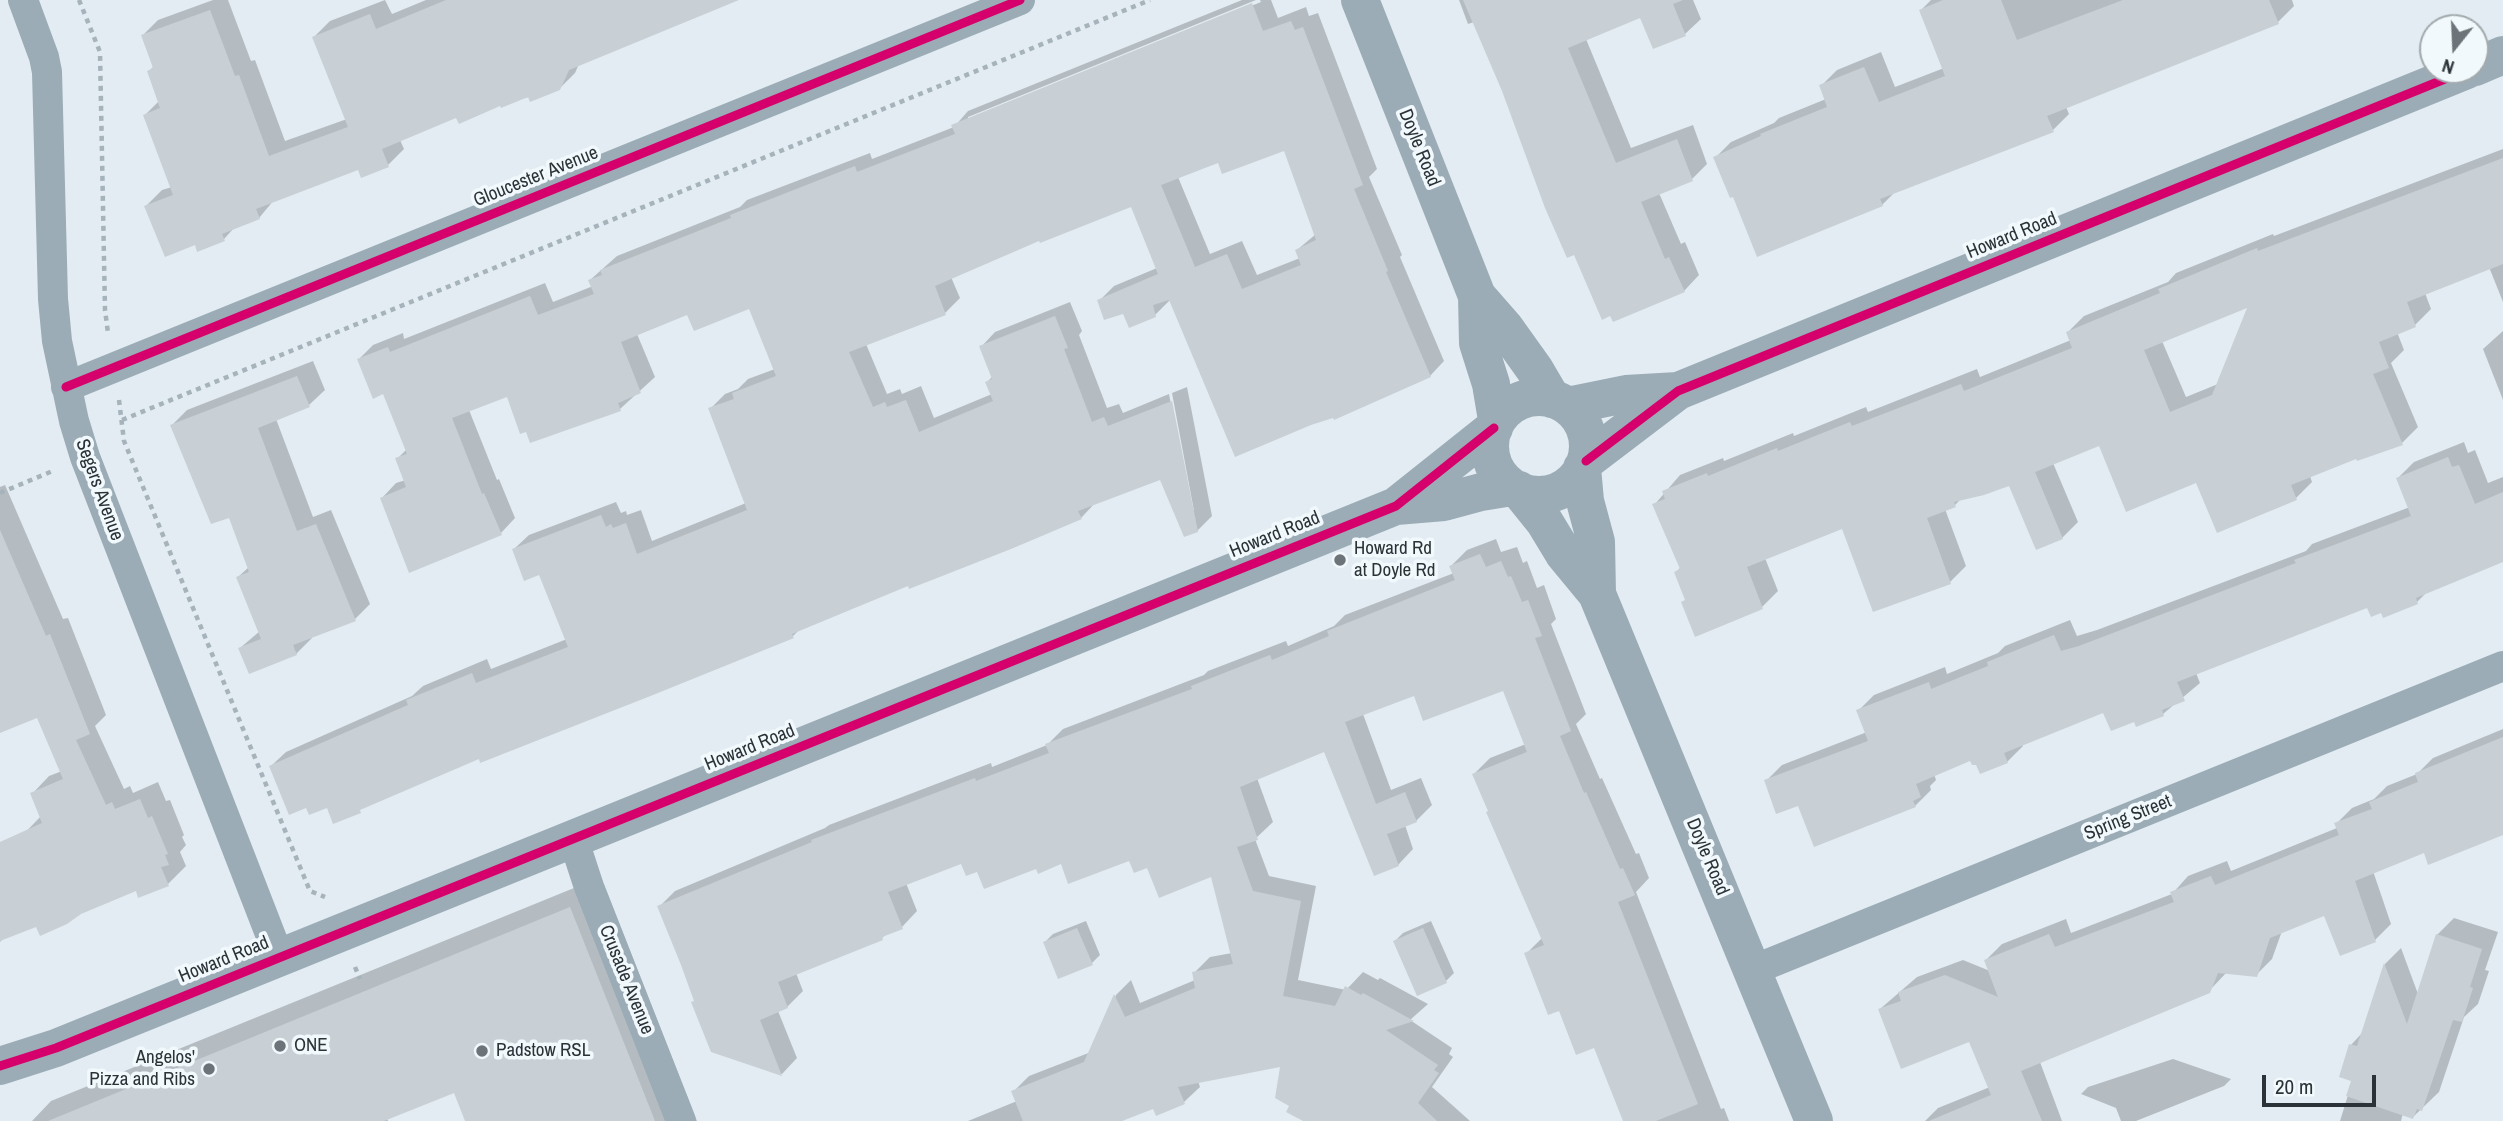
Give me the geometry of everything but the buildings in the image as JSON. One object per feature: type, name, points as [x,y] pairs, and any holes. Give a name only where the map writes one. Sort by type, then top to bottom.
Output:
[{"type":"street","name":"Segers Avenue","points":[[23,0],[47,72],[53,299],[57,341],[66,387],[85,457],[279,957]]},
{"type":"street","name":"Gloucester Avenue","points":[[66,387],[1020,0]]},
{"type":"street","name":"Doyle Road","points":[[1360,0],[1477,296],[1505,328],[1559,402]]},
{"type":"street","name":"Howard Road","points":[[1584,465],[1678,391],[2433,84]]},
{"type":"street","name":"Doyle Road","points":[[1477,296],[1478,343],[1490,384],[1496,424]]},
{"type":"street","name":"Howard Road","points":[[1559,402],[1678,391]]},
{"type":"street","points":[[1544,397],[1559,402],[1578,417],[1585,430],[1588,446],[1584,465],[1571,483],[1555,492],[1537,495],[1516,489],[1500,475],[1493,460],[1490,444],[1496,424],[1509,407],[1525,399],[1544,397]]},
{"type":"street","name":"Howard Road","points":[[1396,506],[1496,424]]},
{"type":"street","name":"Doyle Road","points":[[1584,465],[1585,501],[1596,542],[1597,594]]},
{"type":"street","name":"Doyle Road","points":[[1516,489],[1544,521],[1564,554],[1597,594],[1814,1121]]},
{"type":"street","name":"Howard Road","points":[[0,1066],[56,1048],[1396,506],[1444,502],[1481,492],[1516,489]]},
{"type":"street","name":"Spring Street","points":[[1753,970],[2503,666]]},
{"type":"street","name":"Crusade Avenue","points":[[573,838],[589,887],[681,1121]]},
{"type":"path","points":[[79,0],[100,52],[105,310],[124,441],[310,891],[325,897],[360,979]]},
{"type":"path","points":[[122,420],[1150,0]]},
{"type":"path","points":[[0,493],[33,480]]},
{"type":"cycle path","points":[[66,387],[1020,0]]},
{"type":"cycle path","points":[[1586,461],[1678,391],[2433,84]]},
{"type":"cycle path","points":[[0,1066],[56,1048],[1396,506],[1494,428]]},
{"type":"place","name":"Howard Rd at Doyle Rd","points":[[1340,560]]},
{"type":"place","name":"ONE","points":[[280,1046]]},
{"type":"place","name":"Padstow RSL","points":[[482,1051]]},
{"type":"place","name":"Angelos' Pizza and Ribs","points":[[209,1069]]}]
